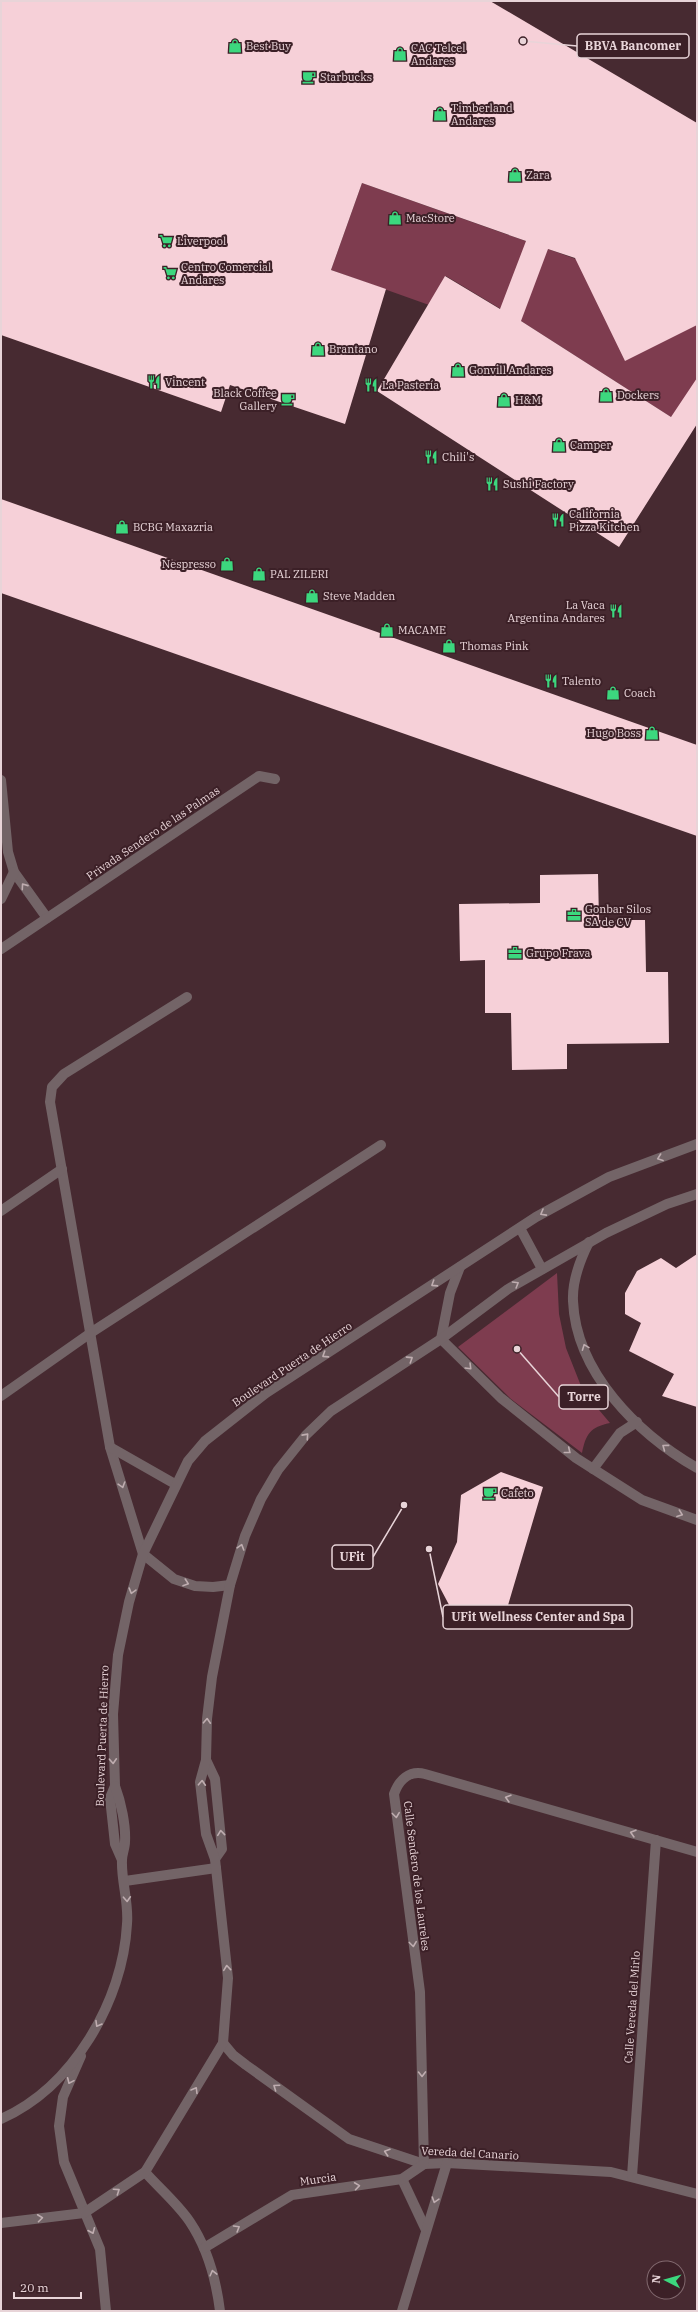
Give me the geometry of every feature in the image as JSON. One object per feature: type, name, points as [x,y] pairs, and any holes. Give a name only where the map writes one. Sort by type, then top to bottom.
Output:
[{"type":"street","name":"Privada Sendero de las Palmas","points":[[1,949],[259,776],[275,779]]},
{"type":"street","points":[[1,780],[8,852],[14,872],[47,918]]},
{"type":"street","points":[[1,899],[14,872]]},
{"type":"street","points":[[187,997],[64,1074],[52,1087],[50,1102],[92,1332],[110,1447],[143,1554],[174,1579],[195,1586],[213,1587],[230,1585]]},
{"type":"street","name":"Boulevard Puerta de Hierro","points":[[86,2045],[103,2016],[112,1994],[124,1953],[128,1923],[122,1860],[125,1842],[119,1797],[115,1786],[113,1714],[116,1669],[129,1602],[143,1554],[175,1484],[188,1461],[205,1441],[266,1393],[520,1228],[609,1177],[697,1144]]},
{"type":"street","points":[[1,1396],[92,1332],[381,1145]]},
{"type":"street","points":[[1,1211],[62,1169]]},
{"type":"street","points":[[1,2223],[84,2213],[145,2172],[223,2043],[228,1978],[216,1863],[206,1834],[200,1782],[206,1760],[207,1720],[212,1677],[230,1585],[245,1536],[261,1499],[278,1470],[306,1435],[331,1411],[441,1339],[508,1289],[588,1242],[667,1204],[697,1194]]},
{"type":"street","points":[[520,1228],[542,1268]]},
{"type":"street","points":[[588,1242],[576,1275],[573,1300],[576,1324],[587,1352],[602,1382],[622,1408],[657,1441],[697,1468]]},
{"type":"street","points":[[441,1339],[450,1293],[460,1267]]},
{"type":"street","points":[[441,1339],[501,1398],[593,1469],[642,1500],[697,1520]]},
{"type":"street","points":[[593,1469],[620,1433],[637,1422]]},
{"type":"street","points":[[110,1447],[175,1484]]},
{"type":"street","points":[[206,1760],[215,1779],[222,1848],[216,1863]]},
{"type":"street","name":"Calle Sendero de los Laureles","points":[[424,2164],[420,1992],[394,1794],[403,1779],[417,1772],[697,1852]]},
{"type":"street","name":"Calle Vereda del Mirlo","points":[[632,2176],[656,1840]]},
{"type":"street","points":[[125,1881],[216,1863]]},
{"type":"street","name":"Vereda del Canario","points":[[223,2043],[233,2055],[246,2065],[350,2139],[424,2164],[447,2163],[611,2172],[632,2176],[697,2194]]},
{"type":"street","points":[[1,2119],[35,2098],[59,2076],[86,2045]]},
{"type":"street","points":[[86,2045],[63,2096],[59,2126],[64,2162],[100,2249],[106,2311]]},
{"type":"street","points":[[402,2311],[447,2163]]},
{"type":"street","name":"Murcia","points":[[204,2248],[292,2195],[402,2179],[424,2164]]},
{"type":"street","points":[[145,2172],[189,2221],[204,2248],[210,2260],[220,2311]]},
{"type":"street","points":[[402,2179],[426,2230]]},
{"type":"shaded area","points":[[362,183],[697,302],[697,395],[671,417],[521,321],[446,276],[429,305],[331,270]]},
{"type":"shaded area","points":[[557,1273],[559,1314],[566,1348],[583,1391],[610,1423],[593,1429],[590,1432],[585,1441],[582,1453],[511,1399],[458,1347]]},
{"type":"building","name":"Centro Comercial Andares","points":[[1,1],[490,1],[697,123],[697,325],[625,361],[575,258],[548,249],[521,321],[671,417],[697,378],[697,424],[619,547],[377,391],[445,276],[500,309],[526,241],[362,183],[331,270],[386,289],[345,424],[230,385],[221,412],[1,335]]},
{"type":"building","points":[[1,499],[697,745],[697,836],[1,593]]},
{"type":"building","points":[[598,874],[599,920],[645,920],[646,972],[668,972],[669,1043],[567,1044],[567,1069],[512,1070],[511,1013],[485,1013],[485,960],[460,961],[459,904],[540,903],[540,875]]},
{"type":"building","points":[[697,1254],[697,1407],[662,1396],[674,1374],[629,1351],[641,1323],[625,1314],[625,1293],[637,1271],[661,1258],[676,1268]]},
{"type":"building","points":[[501,1472],[543,1487],[501,1629],[456,1618],[438,1584],[457,1542],[461,1495]]},
{"type":"place","name":"BBVA Bancomer","points":[[523,41]]},
{"type":"place","name":"Best Buy","points":[[235,46]]},
{"type":"place","name":"CAC Telcel Andares","points":[[400,54]]},
{"type":"place","name":"Starbucks","points":[[309,77]]},
{"type":"place","name":"Timberland Andares","points":[[440,114]]},
{"type":"place","name":"Zara","points":[[515,175]]},
{"type":"place","name":"MacStore","points":[[395,218]]},
{"type":"place","name":"Liverpool","points":[[166,241]]},
{"type":"place","name":"Centro Comercial Andares","points":[[170,273]]},
{"type":"place","name":"Brantano","points":[[318,349]]},
{"type":"place","name":"Gonvill Andares","points":[[458,370]]},
{"type":"place","name":"Vincent","points":[[154,382]]},
{"type":"place","name":"La Pastería","points":[[371,385]]},
{"type":"place","name":"Dockers","points":[[606,395]]},
{"type":"place","name":"Black Coffee Gallery","points":[[288,399]]},
{"type":"place","name":"H&M","points":[[504,400]]},
{"type":"place","name":"Camper","points":[[559,445]]},
{"type":"place","name":"Chili's","points":[[431,457]]},
{"type":"place","name":"Sushi Factory","points":[[492,484]]},
{"type":"place","name":"California Pizza Kitchen","points":[[558,520]]},
{"type":"place","name":"BCBG Maxazria","points":[[122,527]]},
{"type":"place","name":"Nespresso","points":[[227,564]]},
{"type":"place","name":"PAL ZILERI","points":[[259,574]]},
{"type":"place","name":"Steve Madden","points":[[312,596]]},
{"type":"place","name":"La Vaca Argentina Andares","points":[[616,611]]},
{"type":"place","name":"MACAME","points":[[387,630]]},
{"type":"place","name":"Thomas Pink","points":[[449,646]]},
{"type":"place","name":"Talento","points":[[551,681]]},
{"type":"place","name":"Coach","points":[[613,693]]},
{"type":"place","name":"Hugo Boss","points":[[652,733]]},
{"type":"place","name":"Gonbar Silos SA de CV","points":[[574,915]]},
{"type":"place","name":"Grupo Frava","points":[[515,953]]},
{"type":"place","name":"Torre","points":[[517,1349]]},
{"type":"place","name":"Cafeto","points":[[490,1493]]},
{"type":"place","name":"UFit","points":[[404,1505]]},
{"type":"place","name":"UFit Wellness Center and Spa","points":[[429,1549]]}]
